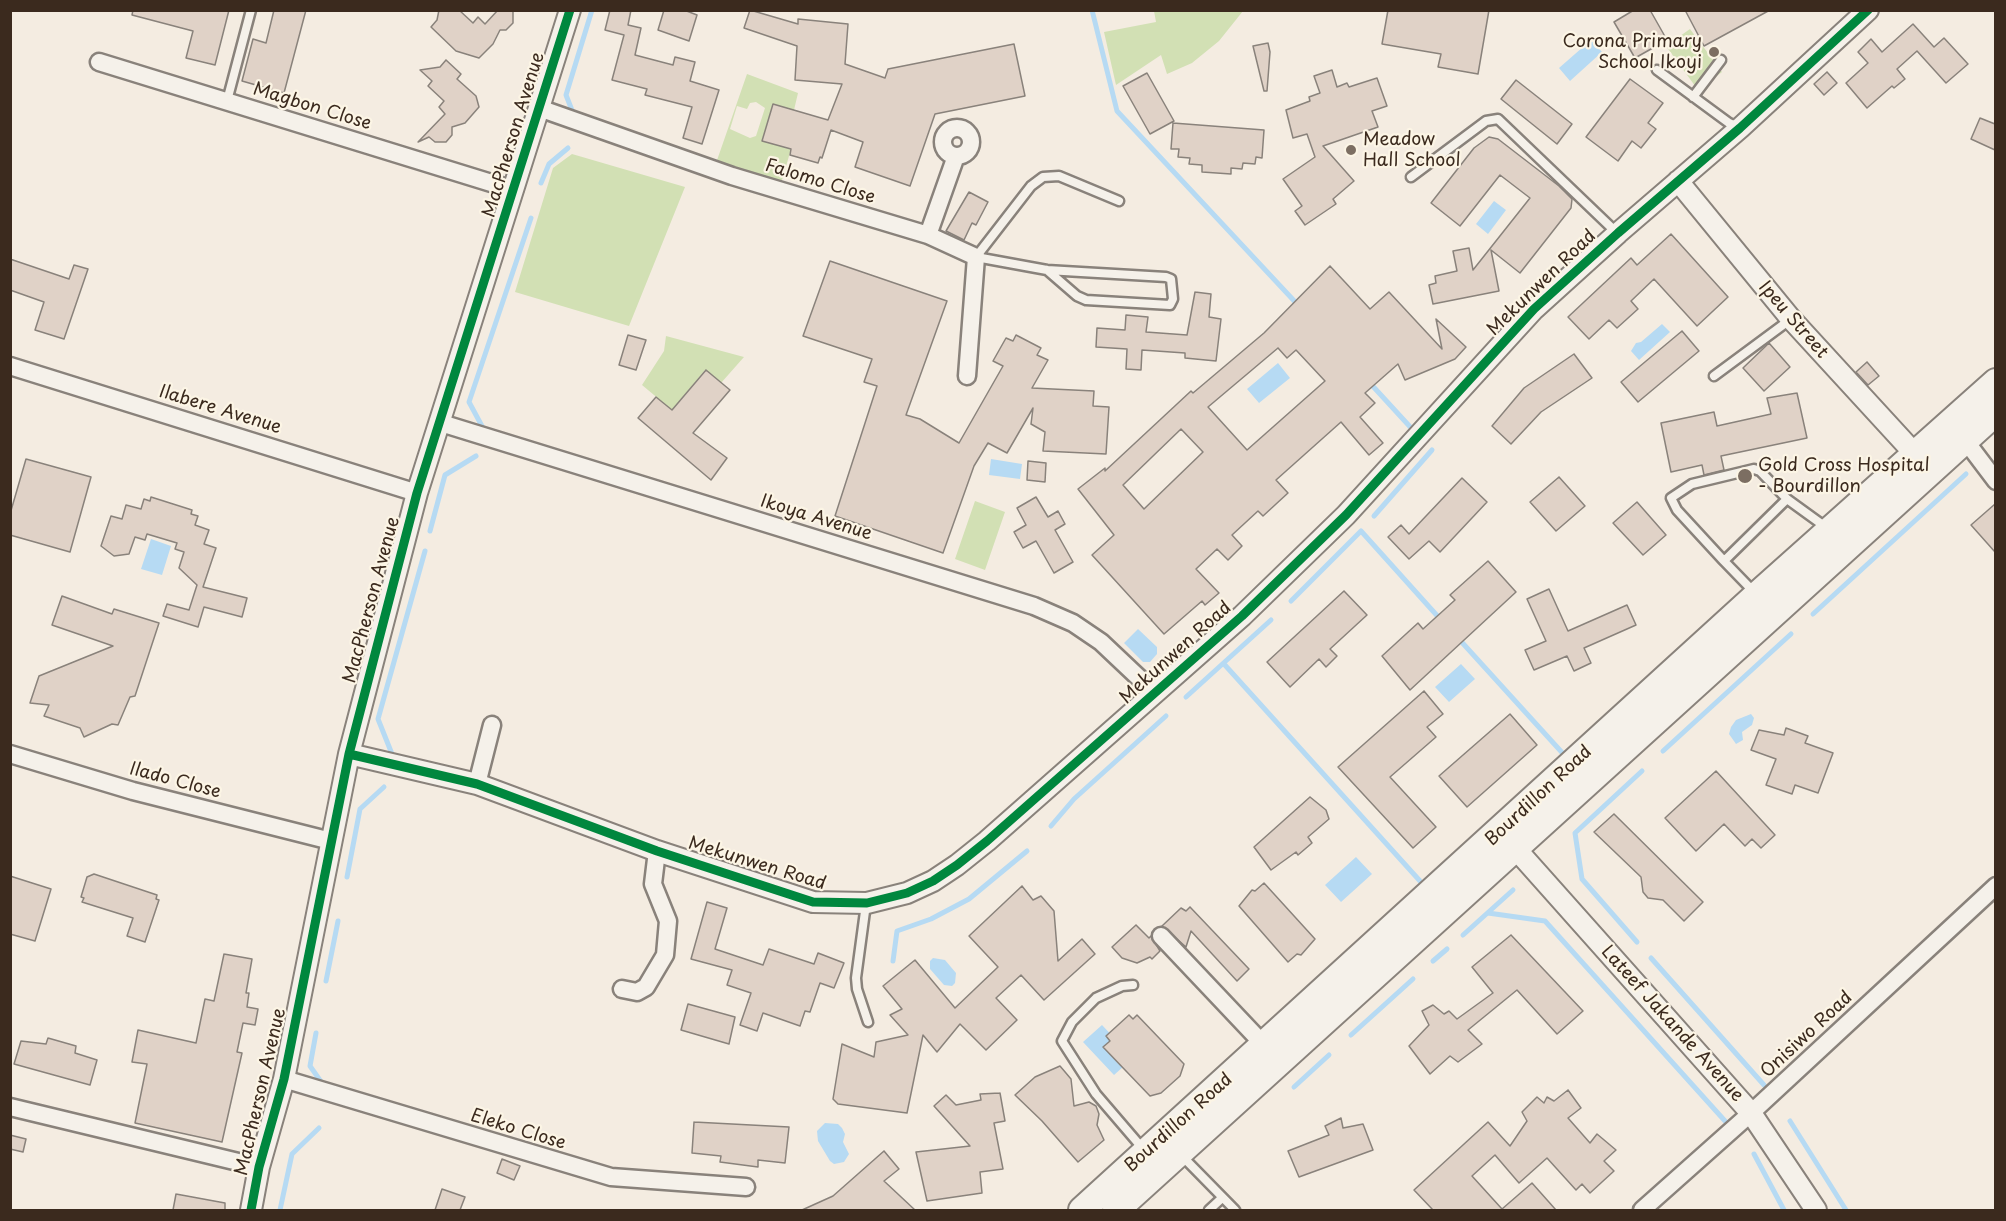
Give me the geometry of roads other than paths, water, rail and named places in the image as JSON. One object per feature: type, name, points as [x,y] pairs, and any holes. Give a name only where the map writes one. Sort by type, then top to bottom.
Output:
[{"type":"main road","name":"Bourdillon Road","points":[[1082,1210],[1265,1046],[1757,595],[1995,382]]},
{"type":"main road","name":"Bourdillon Road","points":[[1116,1210],[1995,412]]},
{"type":"street","name":"MacPherson Avenue","points":[[251,1210],[259,1167],[284,1079],[349,754],[417,493],[570,10]]},
{"type":"street","name":"Mekunwen Road","points":[[349,754],[477,784],[657,850],[813,902],[867,903],[907,893],[957,866],[1242,616],[1346,514],[1534,309],[1617,233],[1740,128],[1868,10]]},
{"type":"street","name":"Magbon Close","points":[[99,62],[514,190]]},
{"type":"street","name":"Falomo Close","points":[[539,108],[732,176],[928,235],[976,257]]},
{"type":"street","points":[[928,235],[956,156]]},
{"type":"street","name":"Ipeu Street","points":[[1678,181],[1791,319],[1914,453]]},
{"type":"street","points":[[967,376],[976,257]]},
{"type":"street","name":"Ilabere Avenue","points":[[10,366],[417,493]]},
{"type":"street","name":"Ikoya Avenue","points":[[441,423],[1034,606],[1074,623],[1101,642],[1155,693]]},
{"type":"street","points":[[1965,440],[1995,481]]},
{"type":"street","points":[[477,784],[492,725]]},
{"type":"street","name":"Ilado Close","points":[[10,754],[133,791],[331,841]]},
{"type":"street","name":"Lateef Jakande Avenue","points":[[1515,848],[1752,1113],[1816,1210]]},
{"type":"street","points":[[622,989],[637,992],[646,987],[665,955],[668,921],[653,884],[657,850]]},
{"type":"street","name":"Onisiwo Road","points":[[1642,1210],[1752,1113],[1995,886]]},
{"type":"street","points":[[1161,936],[1265,1046]]},
{"type":"street","name":"Eleko Close","points":[[284,1079],[600,1175],[684,1184],[746,1187]]},
{"type":"street","points":[[10,1107],[259,1167]]},
{"type":"lane","points":[[227,101],[251,10]]},
{"type":"lane","points":[[1693,97],[1721,60]]},
{"type":"lane","points":[[1657,70],[1729,123],[1740,128]]},
{"type":"lane","points":[[1411,177],[1486,121],[1498,119],[1617,233]]},
{"type":"lane","points":[[1047,270],[1077,296],[1086,300],[1170,305],[1173,299],[1171,279],[1166,276],[1047,270],[976,257],[1031,186],[1043,177],[1059,176],[1119,201]]},
{"type":"lane","points":[[1714,376],[1791,319]]},
{"type":"lane","points":[[1757,595],[1677,510],[1671,498],[1692,484],[1754,469],[1760,471],[1786,499],[1829,531]]},
{"type":"lane","points":[[1725,561],[1786,499]]},
{"type":"lane","points":[[867,903],[856,978],[857,989],[868,1022]]},
{"type":"lane","points":[[1132,985],[1122,986],[1096,998],[1072,1022],[1062,1041],[1096,1094],[1146,1153]]},
{"type":"lane","points":[[1179,1154],[1235,1210]]},
{"type":"lane","points":[[1209,1210],[1222,1198]]},
{"type":"water","points":[[1591,40],[1602,52],[1570,81],[1559,68]]},
{"type":"water","points":[[1494,201],[1506,210],[1488,234],[1476,224]]},
{"type":"water","points":[[1662,324],[1670,332],[1639,360],[1631,351],[1636,343],[1641,342]]},
{"type":"water","points":[[1278,363],[1290,378],[1259,403],[1247,389]]},
{"type":"water","points":[[991,459],[1022,464],[1020,479],[989,475]]},
{"type":"water","points":[[151,539],[171,546],[162,575],[141,569]]},
{"type":"water","points":[[1138,629],[1157,647],[1157,654],[1150,662],[1143,662],[1124,643]]},
{"type":"water","points":[[1461,664],[1475,679],[1449,702],[1435,687]]},
{"type":"water","points":[[1751,714],[1754,718],[1752,725],[1742,732],[1743,740],[1736,744],[1729,734],[1731,727],[1736,720]]},
{"type":"water","points":[[1356,857],[1372,874],[1341,902],[1325,885]]},
{"type":"water","points":[[933,958],[945,960],[956,973],[955,983],[952,986],[944,985],[930,969],[930,961]]},
{"type":"water","points":[[1102,1025],[1133,1058],[1114,1075],[1083,1042]]},
{"type":"water","points":[[825,1123],[838,1124],[845,1134],[843,1142],[849,1154],[844,1162],[834,1164],[830,1161],[818,1141],[817,1131]]},
{"type":"waterway","points":[[575,118],[566,95],[592,10]]},
{"type":"waterway","points":[[1092,10],[1117,111],[1298,305]]},
{"type":"waterway","points":[[541,183],[549,164],[568,148]]},
{"type":"waterway","points":[[483,428],[469,402],[531,218]]},
{"type":"waterway","points":[[1369,382],[1413,430]]},
{"type":"waterway","points":[[1374,516],[1432,450]]},
{"type":"waterway","points":[[430,531],[445,475],[476,456]]},
{"type":"waterway","points":[[1813,614],[1966,474]]},
{"type":"waterway","points":[[1291,601],[1361,531],[1441,620]]},
{"type":"waterway","points":[[392,754],[378,719],[425,551]]},
{"type":"waterway","points":[[1186,697],[1271,620]]},
{"type":"waterway","points":[[1663,751],[1791,634]]},
{"type":"waterway","points":[[1458,638],[1567,758]]},
{"type":"waterway","points":[[1224,664],[1420,881]]},
{"type":"waterway","points":[[1051,826],[1074,799],[1166,716]]},
{"type":"waterway","points":[[1637,942],[1582,879],[1575,833],[1642,771]]},
{"type":"waterway","points":[[347,877],[360,809],[384,787]]},
{"type":"waterway","points":[[893,961],[897,931],[931,919],[969,899],[1027,851]]},
{"type":"waterway","points":[[1463,935],[1513,890]]},
{"type":"waterway","points":[[1488,913],[1545,921],[1725,1121]]},
{"type":"waterway","points":[[326,981],[338,921]]},
{"type":"waterway","points":[[1433,961],[1447,949]]},
{"type":"waterway","points":[[1651,958],[1764,1085]]},
{"type":"waterway","points":[[1351,1035],[1413,979]]},
{"type":"waterway","points":[[316,1033],[310,1066],[324,1086]]},
{"type":"waterway","points":[[1294,1087],[1329,1055]]},
{"type":"waterway","points":[[1790,1121],[1846,1210]]},
{"type":"waterway","points":[[280,1210],[292,1154],[319,1128]]},
{"type":"waterway","points":[[1754,1154],[1784,1210]]},
{"type":"place","name":"Corona Primary School Ikoyi","points":[[1714,52]]},
{"type":"place","name":"Meadow Hall School","points":[[1351,150]]},
{"type":"place","name":"Gold Cross Hospital - Bourdillon","points":[[1745,476]]}]
